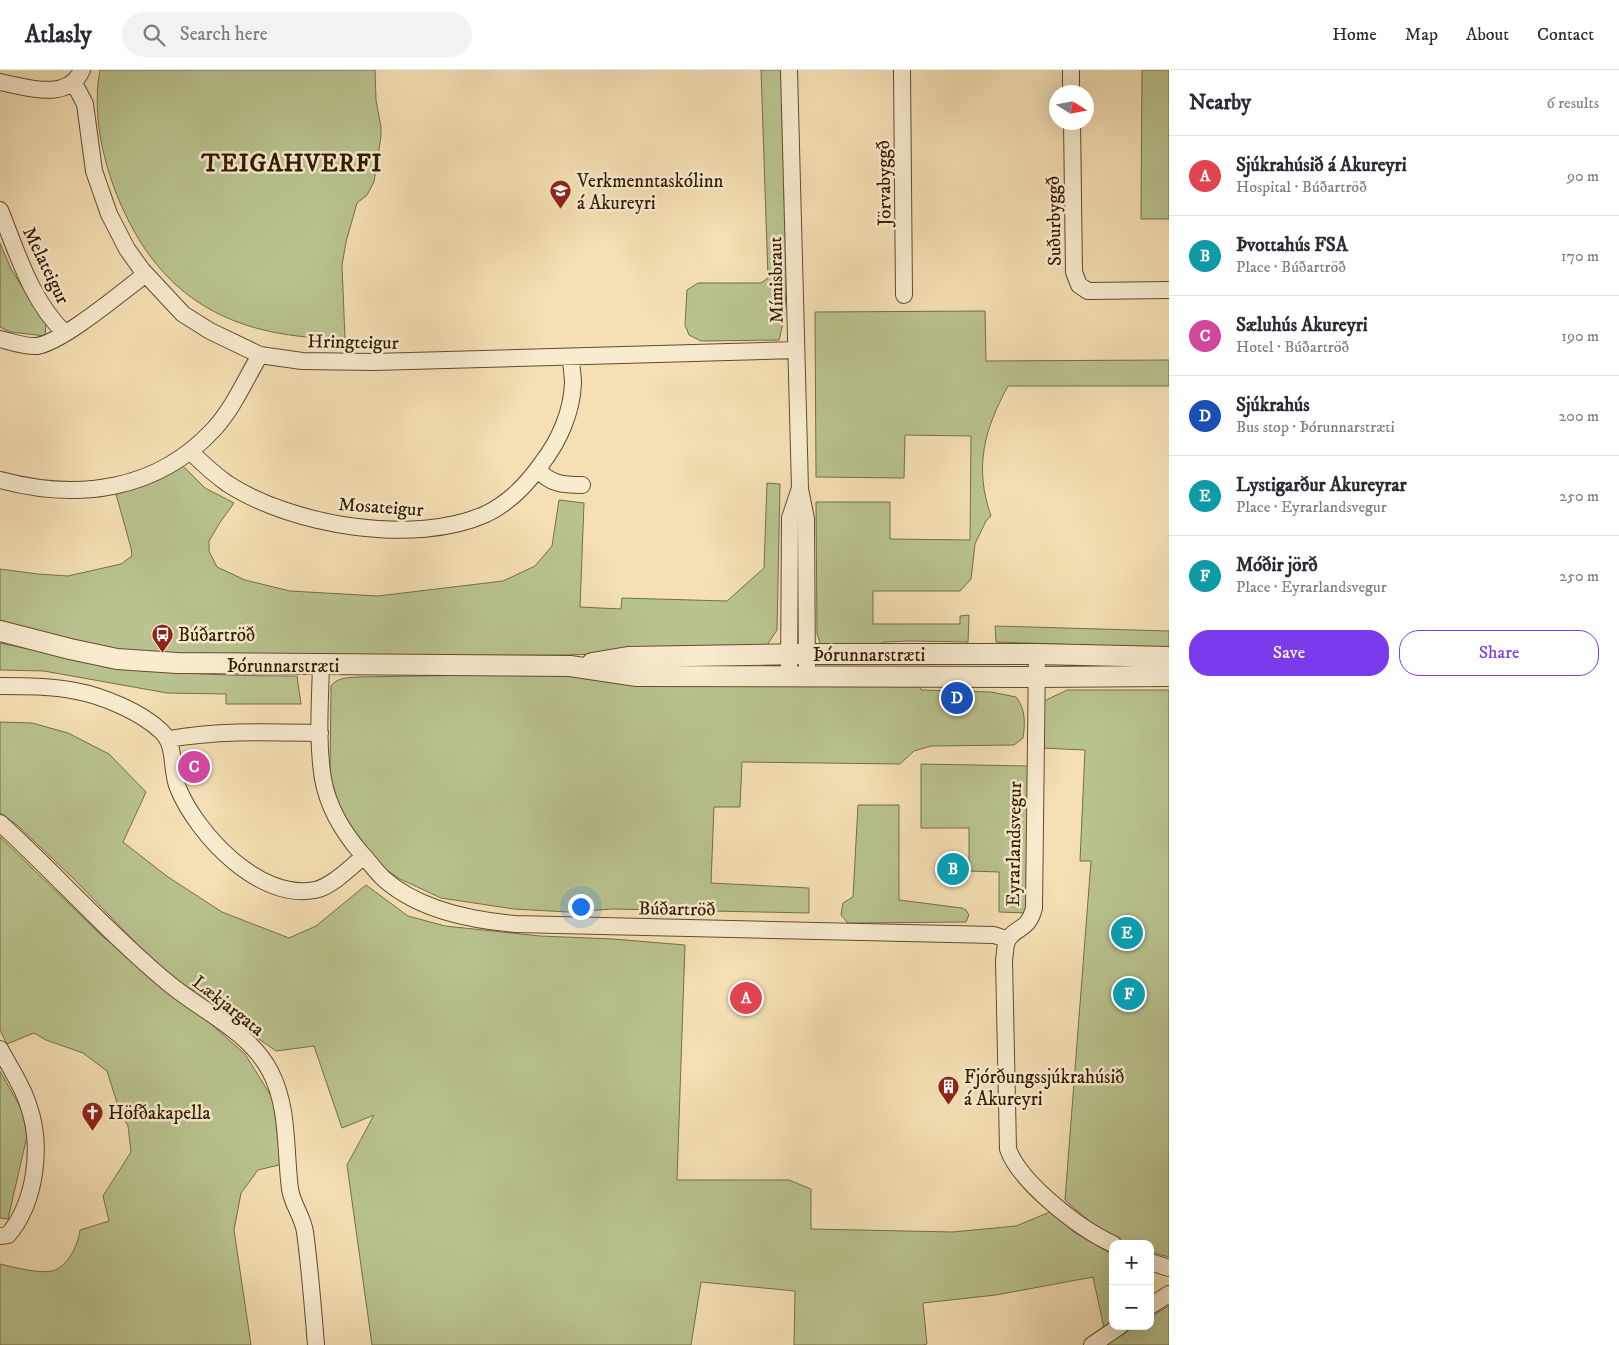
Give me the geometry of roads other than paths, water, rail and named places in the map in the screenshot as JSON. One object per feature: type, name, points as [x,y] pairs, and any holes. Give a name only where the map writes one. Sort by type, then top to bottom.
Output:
[{"type":"street","name":"Mímisbraut","points":[[789,70],[800,489],[790,518],[798,677]]},
{"type":"street","name":"Jörvabyggð","points":[[902,70],[904,295]]},
{"type":"street","points":[[1071,70],[1071,85]]},
{"type":"street","name":"Hringteigur","points":[[78,76],[85,104],[94,171],[109,214],[128,249],[146,274],[183,314],[210,331],[260,355],[302,361],[374,362],[796,350]]},
{"type":"street","points":[[0,82],[42,90],[60,90],[78,76]]},
{"type":"street","name":"Suðurbyggð","points":[[1072,130],[1074,272],[1079,285],[1088,291],[1169,290]]},
{"type":"street","name":"Melateigur","points":[[0,210],[38,299],[47,314],[65,333]]},
{"type":"street","name":"Melateigur","points":[[0,339],[37,346],[48,342],[65,333],[146,274]]},
{"type":"street","points":[[0,480],[20,485],[73,491],[100,489],[127,483],[155,472],[191,452],[214,429],[229,410],[260,355]]},
{"type":"street","name":"Mosateigur","points":[[191,452],[227,484],[297,515],[337,525],[400,530],[433,529],[460,523],[488,513],[510,499],[528,482],[550,452],[560,433],[569,408],[573,384],[570,357]]},
{"type":"street","points":[[538,469],[543,476],[552,481],[564,485],[582,485]]},
{"type":"street","name":"Þórunnarstræti","points":[[0,631],[70,650],[117,658],[203,664],[570,666],[637,676],[1169,676]]},
{"type":"street","name":"Þórunnarstræti","points":[[570,666],[628,657],[798,654],[1037,654],[1169,657]]},
{"type":"street","name":"Eyrarlandsvegur","points":[[1006,942],[1029,922],[1034,908],[1037,654]]},
{"type":"street","name":"Búðartröð","points":[[321,665],[320,733],[323,780],[332,810],[351,841],[384,879],[423,903],[462,916],[487,921],[538,924],[994,935],[1003,938],[1006,942]]},
{"type":"street","points":[[0,686],[76,691],[136,713],[160,730],[169,739],[176,785],[194,818],[220,849],[246,872],[277,887],[303,892],[317,890],[334,880],[364,856]]},
{"type":"street","points":[[169,739],[186,736],[320,733]]},
{"type":"street","name":"Lækjargata","points":[[0,823],[168,983],[237,1033],[253,1047],[269,1069],[278,1091],[283,1114],[290,1192],[305,1232],[316,1345]]},
{"type":"street","points":[[1006,942],[1004,960],[1008,1149],[1011,1158],[1016,1166],[1053,1204],[1076,1222],[1109,1242]]},
{"type":"street","points":[[0,1049],[28,1104],[37,1147],[26,1206],[19,1222],[8,1235],[0,1236]]},
{"type":"street","points":[[1154,1263],[1169,1268]]},
{"type":"street","points":[[1154,1303],[1169,1294]]},
{"type":"street","points":[[1092,1345],[1114,1330]]},
{"type":"place","name":"Verkmenntaskólinn á Akureyri","points":[[561,210]]},
{"type":"place","name":"Búðartröð","points":[[162,653]]},
{"type":"place","name":"Sjúkrahús","points":[[957,698]]},
{"type":"place","name":"Sæluhús Akureyri","points":[[194,767]]},
{"type":"place","name":"Þvottahús FSA","points":[[953,869]]},
{"type":"place","name":"Lystigarður Akureyrar","points":[[1127,933]]},
{"type":"place","name":"Móðir jörð","points":[[1129,994]]},
{"type":"place","name":"Sjúkrahúsið á Akureyri","points":[[746,998]]},
{"type":"place","name":"Fjórðungssjúkrahúsið á Akureyri","points":[[948,1106]]},
{"type":"place","name":"Höfðakapella","points":[[92,1131]]},
{"type":"district","name":"TEIGAHVERFI","points":[[292,163]]}]
